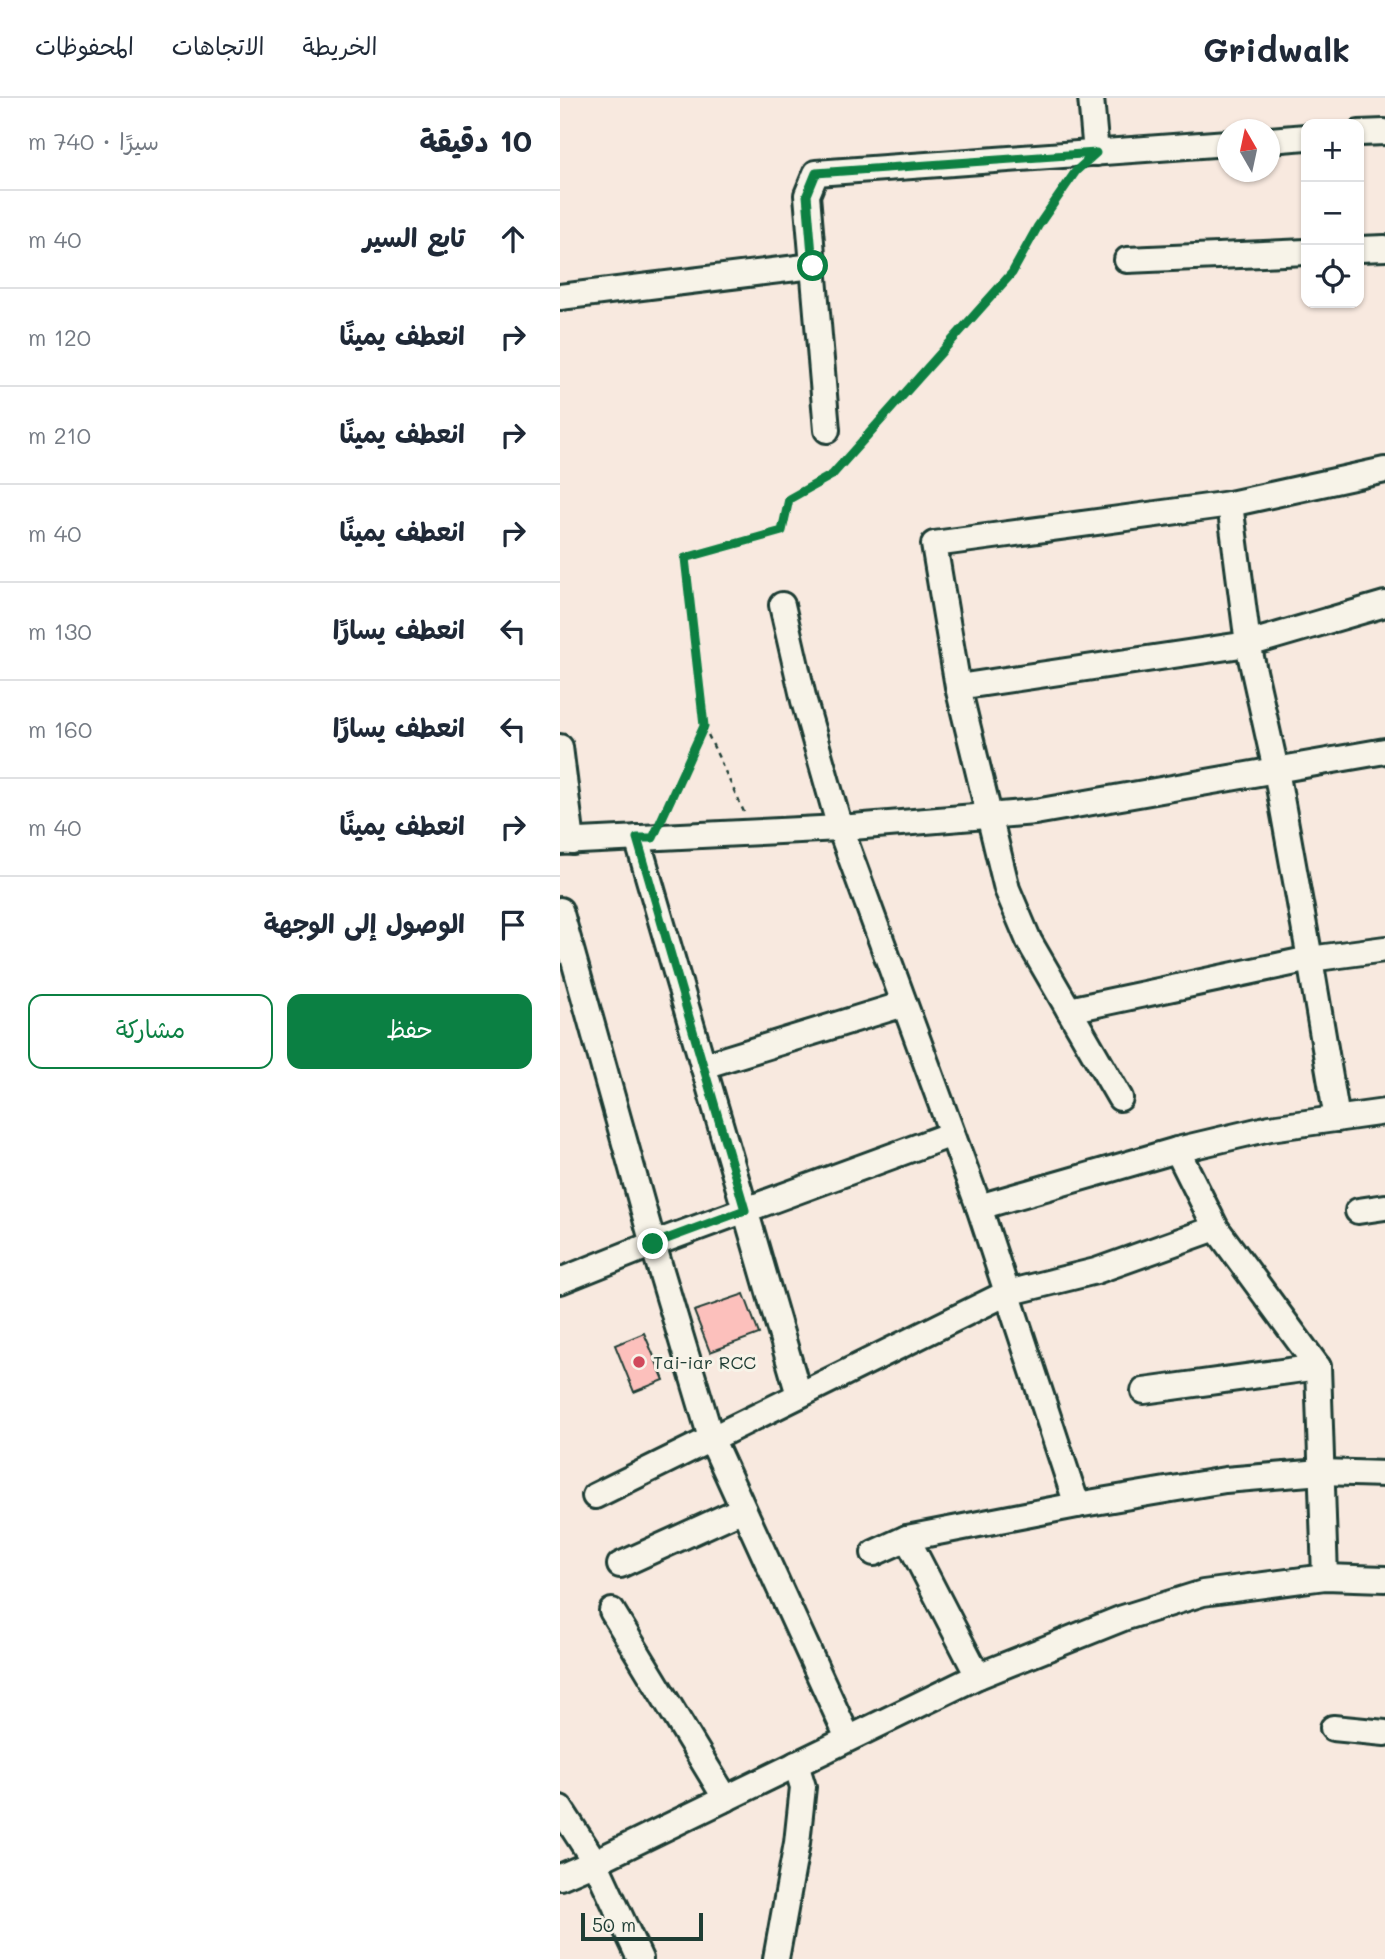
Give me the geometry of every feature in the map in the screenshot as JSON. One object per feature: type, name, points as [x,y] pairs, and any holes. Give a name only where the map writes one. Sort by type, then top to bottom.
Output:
[{"type":"street","points":[[1091,98],[1096,153]]},
{"type":"street","points":[[1364,134],[1385,132]]},
{"type":"street","points":[[1280,139],[1301,137]]},
{"type":"street","points":[[827,430],[807,195],[816,173],[1217,144]]},
{"type":"street","points":[[1364,249],[1385,248]]},
{"type":"street","points":[[1128,260],[1301,252]]},
{"type":"street","points":[[560,297],[813,266]]},
{"type":"street","points":[[1120,1098],[1028,941],[1007,889],[958,687],[934,544],[1230,505],[1385,470]]},
{"type":"street","points":[[1230,505],[1248,643],[1276,770],[1337,1119]]},
{"type":"street","points":[[958,687],[1248,643],[1385,604]]},
{"type":"street","points":[[782,606],[804,701],[840,828],[979,1207],[1077,1505]]},
{"type":"street","points":[[560,747],[566,842],[840,828],[1035,812],[1385,751]]},
{"type":"street","points":[[645,838],[703,1066],[799,1395]]},
{"type":"street","points":[[560,910],[653,1244],[711,1438],[848,1738]]},
{"type":"street","points":[[1069,1010],[1310,959],[1385,949]]},
{"type":"street","points":[[703,1066],[904,1004]]},
{"type":"street","points":[[979,1207],[1177,1150],[1270,1128],[1385,1112]]},
{"type":"street","points":[[560,1281],[952,1134]]},
{"type":"street","points":[[1177,1150],[1216,1228],[1318,1367],[1325,1577]]},
{"type":"street","points":[[1358,1211],[1385,1207]]},
{"type":"street","points":[[595,1496],[1007,1293],[1096,1271],[1216,1228]]},
{"type":"street","points":[[1144,1391],[1318,1367]]},
{"type":"street","points":[[874,1553],[907,1538],[1225,1480],[1321,1472],[1385,1474]]},
{"type":"street","points":[[620,1566],[743,1509]]},
{"type":"street","points":[[907,1538],[978,1676]]},
{"type":"street","points":[[560,1877],[978,1676],[1123,1618],[1203,1593],[1325,1577],[1385,1579]]},
{"type":"street","points":[[612,1611],[726,1799]]},
{"type":"street","points":[[1333,1728],[1385,1733]]},
{"type":"street","points":[[776,1959],[797,1843],[803,1787],[796,1764]]},
{"type":"street","points":[[560,1808],[595,1862],[640,1959]]},
{"type":"path","points":[[753,833],[704,726],[685,558],[782,531],[789,499],[832,475],[1012,273],[1038,226],[1076,171],[1096,153]]},
{"type":"path","points":[[645,838],[704,726]]},
{"type":"building","points":[[744,1294],[759,1334],[710,1352],[694,1311]]},
{"type":"building","name":"Tai-iar RCC","points":[[644,1333],[664,1380],[634,1392],[615,1345]]},
{"type":"place","name":"Tai-iar RCC","points":[[639,1362]]},
{"type":"route","points":[[653,1244],[745,1210],[637,838],[653,838],[704,726],[685,558],[782,531],[789,499],[832,475],[1012,273],[1038,226],[1076,171],[1096,153],[816,173],[807,195],[813,266]]}]
